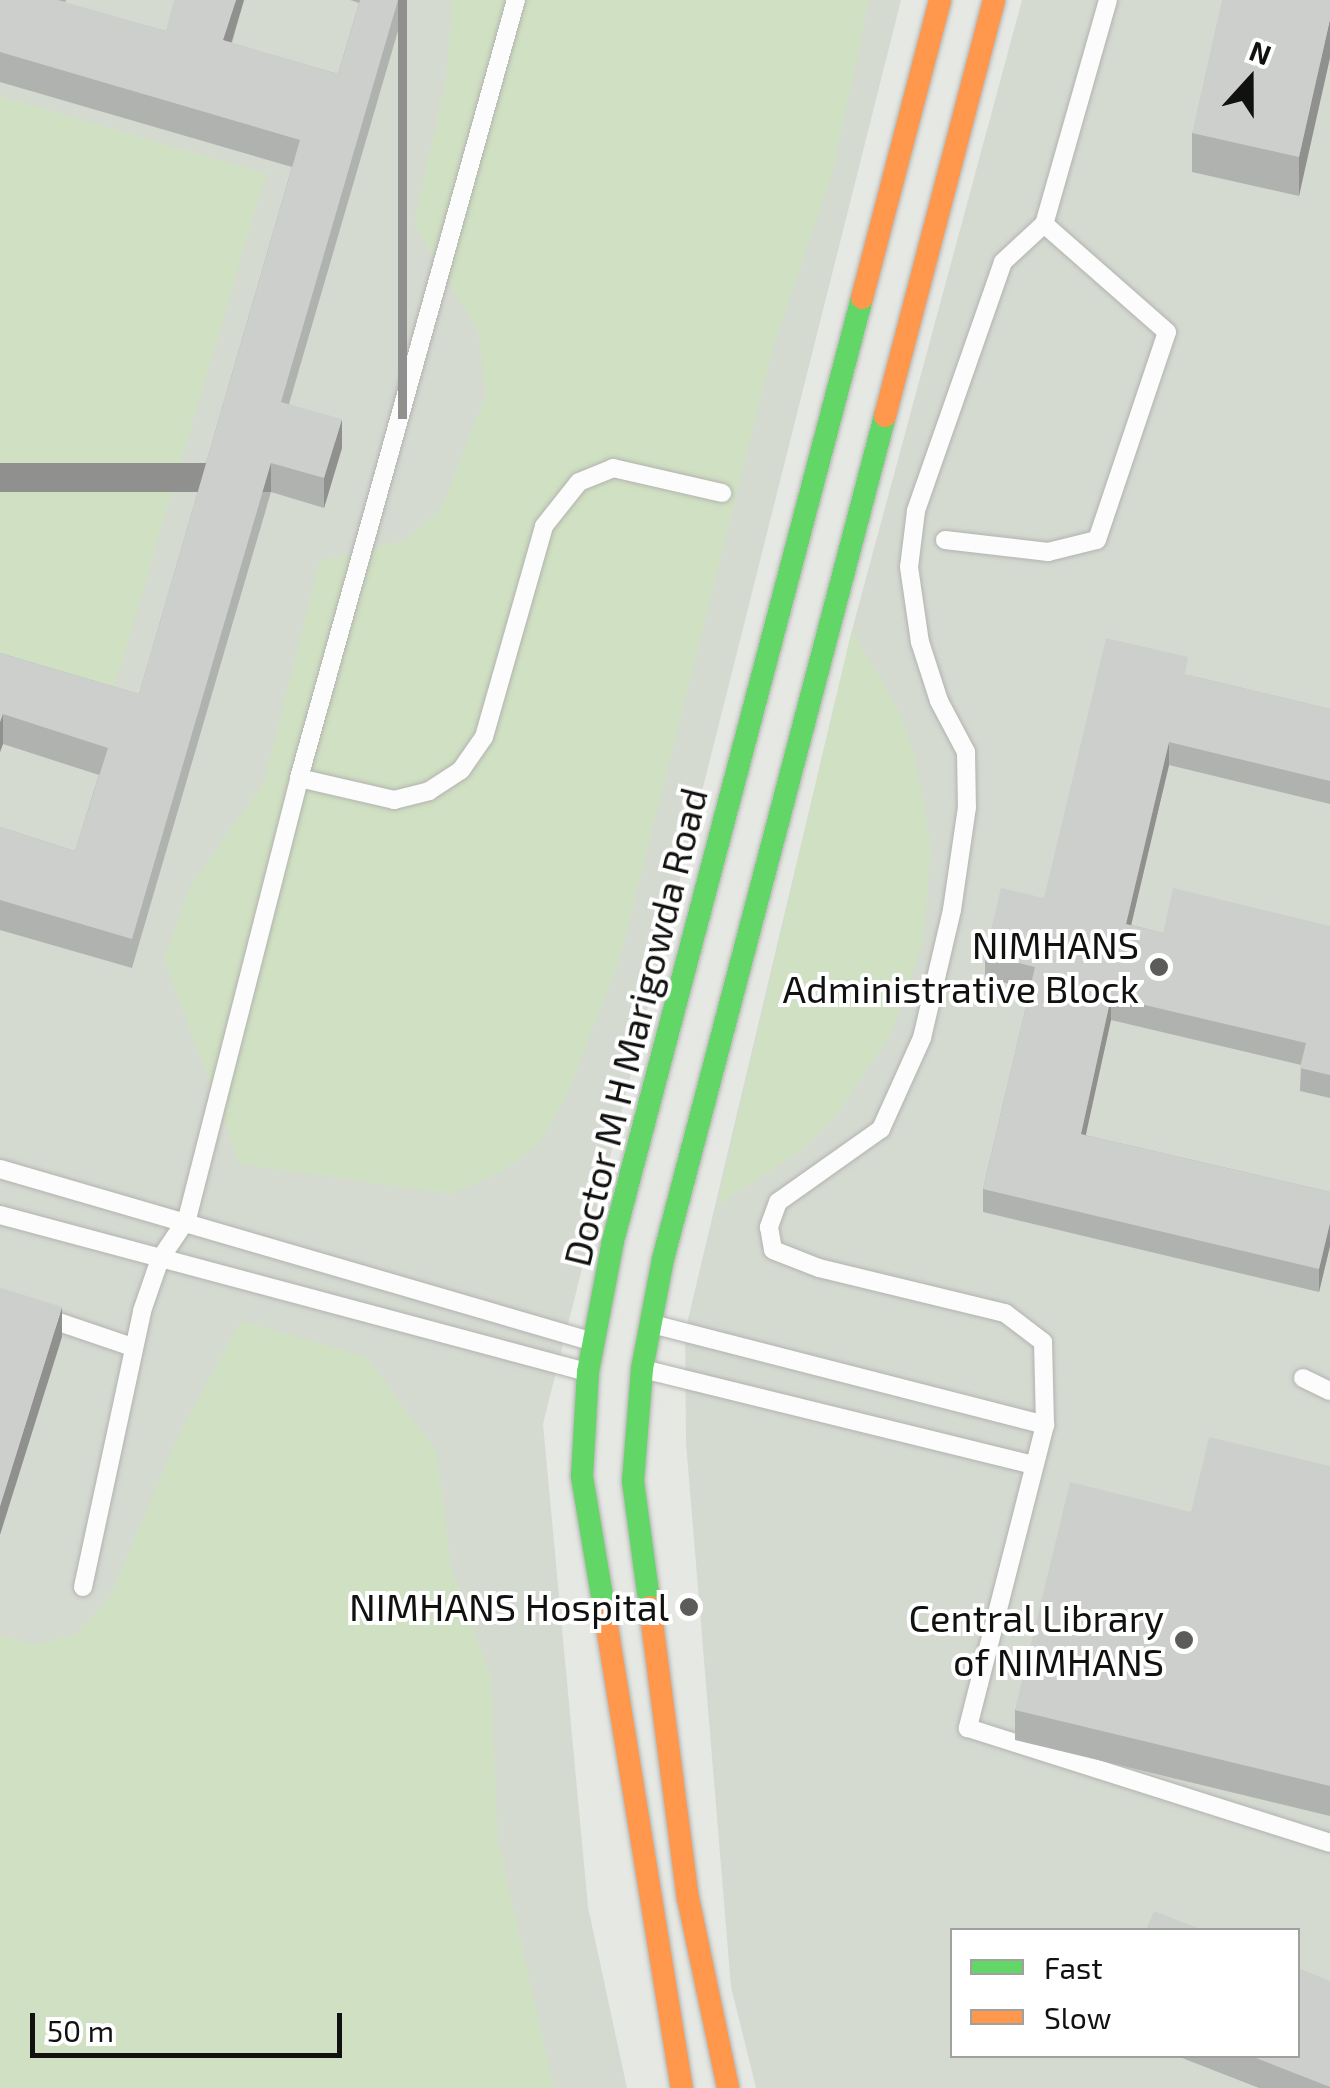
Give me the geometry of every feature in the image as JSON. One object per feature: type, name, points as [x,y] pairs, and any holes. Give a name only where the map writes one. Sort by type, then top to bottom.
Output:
[{"type":"main road","name":"Doctor M H Marigowda Road","points":[[682,2088],[582,1476],[588,1372],[614,1241],[940,0]]},
{"type":"main road","points":[[728,2088],[688,1898],[632,1482],[642,1369],[994,0]]},
{"type":"lane","points":[[83,1587],[132,1346],[160,1258],[187,1219],[299,778],[516,0]]},
{"type":"lane","points":[[1108,0],[1044,224],[1003,262],[916,512],[909,566],[920,642],[940,701],[966,752],[967,806],[952,910],[922,1038],[881,1129],[778,1202],[769,1227],[773,1250],[819,1268],[1005,1313],[1043,1342],[1046,1424],[968,1728],[1330,1843]]},
{"type":"lane","points":[[945,540],[1048,552],[1097,540],[1167,332],[1044,224]]},
{"type":"lane","points":[[299,778],[394,800],[429,791],[461,770],[484,737],[544,526],[579,482],[613,468],[722,494]]},
{"type":"lane","points":[[0,1169],[187,1219],[594,1342]]},
{"type":"lane","points":[[0,1215],[588,1372]]},
{"type":"lane","points":[[0,1302],[132,1346]]},
{"type":"lane","points":[[651,1324],[1046,1424]]},
{"type":"lane","points":[[642,1369],[1035,1465]]},
{"type":"lane","points":[[1303,1378],[1330,1391]]},
{"type":"shaded area","points":[[0,0],[901,0],[543,1424],[588,1907],[627,2088],[0,2088]]},
{"type":"shaded area","points":[[1022,0],[1330,0],[1330,2088],[756,2088],[731,1987],[686,1443],[685,1332],[852,630]]},
{"type":"green space","points":[[452,0],[869,0],[833,170],[774,345],[620,958],[566,1098],[539,1144],[499,1173],[450,1194],[240,1164],[164,958],[190,888],[264,782],[320,561],[406,540],[441,509],[486,394],[478,331],[414,225],[446,80]]},
{"type":"green space","points":[[0,96],[266,174],[110,702],[0,669]]},
{"type":"green space","points":[[852,630],[899,711],[915,755],[931,846],[924,939],[891,1034],[835,1116],[800,1151],[717,1206]]},
{"type":"green space","points":[[241,1321],[366,1357],[437,1452],[451,1567],[491,1677],[498,1841],[554,2088],[0,2088],[0,1635],[33,1645],[76,1634],[110,1597],[179,1435]]},
{"type":"building","points":[[0,0],[58,0],[166,31],[174,0],[236,0],[223,40],[338,74],[360,0],[398,0],[281,402],[342,419],[324,478],[271,463],[132,939],[0,900],[0,827],[75,851],[108,748],[3,714],[0,722],[0,653],[139,694],[300,140],[0,52]]},
{"type":"building","points":[[1222,0],[1330,0],[1330,19],[1299,157],[1192,133]]},
{"type":"building","name":"NIMHANS Administrative Block","points":[[1106,638],[1188,657],[1185,674],[1330,709],[1330,781],[1169,742],[1126,924],[1163,933],[1173,888],[1330,926],[1330,1075],[1300,1068],[1306,1043],[1111,997],[1081,1134],[1330,1192],[1330,1223],[1319,1269],[983,1189],[1035,967],[985,955],[1001,888],[1044,898]]},
{"type":"building","points":[[0,1288],[62,1307],[0,1506]]},
{"type":"building","name":"Central Library of NIMHANS","points":[[1209,1437],[1330,1466],[1330,1786],[1015,1710],[1070,1482],[1191,1512]]},
{"type":"building","points":[[1154,1911],[1198,1928],[1147,1928]]},
{"type":"building","points":[[1300,1969],[1330,1981],[1330,2087],[1256,2058],[1300,2058]]},
{"type":"traffic: fast","points":[[605,1614],[582,1476],[588,1372],[613,1241],[862,298]]},
{"type":"traffic: fast","points":[[650,1607],[633,1481],[642,1369],[663,1259],[885,416]]},
{"type":"traffic: slow","points":[[862,298],[940,0]]},
{"type":"traffic: slow","points":[[885,416],[994,0]]},
{"type":"traffic: slow","points":[[650,1607],[688,1898],[728,2088]]},
{"type":"traffic: slow","points":[[605,1614],[682,2088]]},
{"type":"place","name":"NIMHANS Administrative Block","points":[[1159,967]]},
{"type":"place","name":"NIMHANS Hospital","points":[[689,1607]]},
{"type":"place","name":"Central Library of NIMHANS","points":[[1184,1640]]}]
